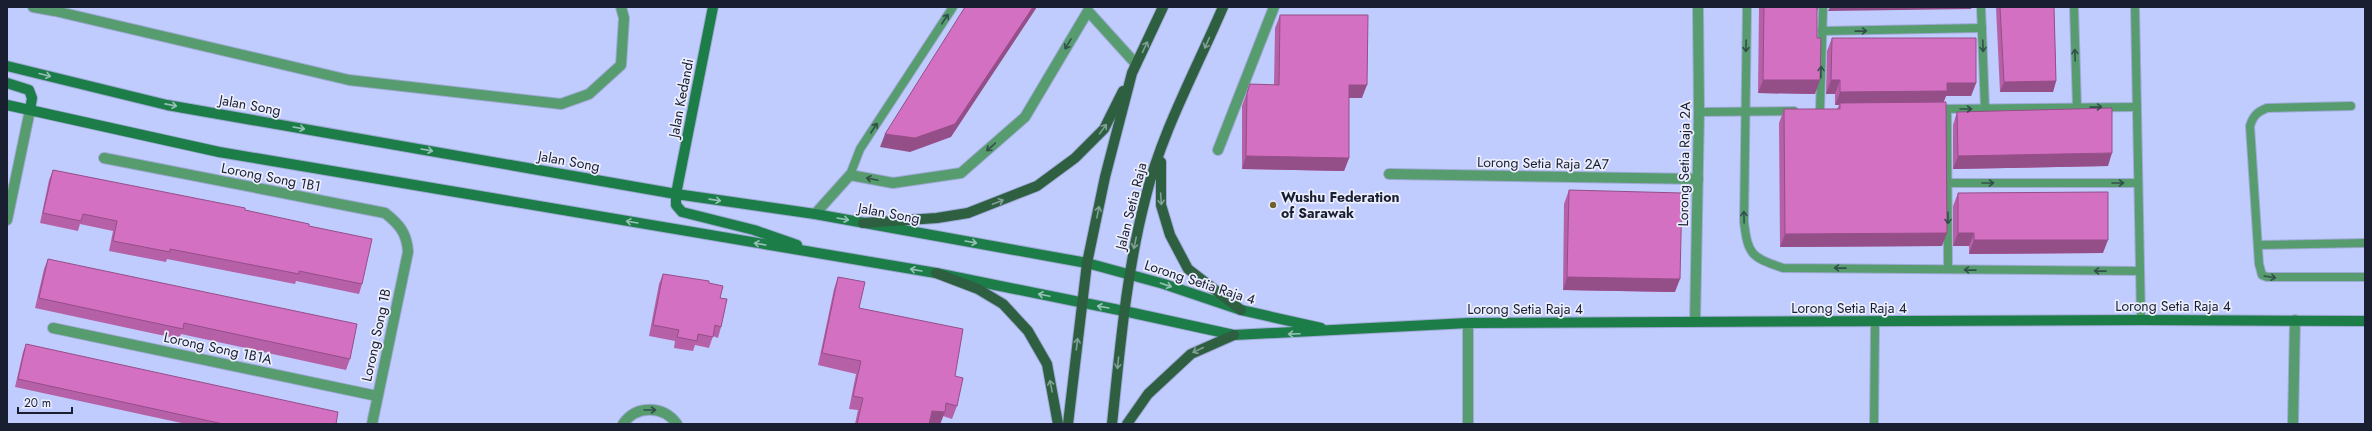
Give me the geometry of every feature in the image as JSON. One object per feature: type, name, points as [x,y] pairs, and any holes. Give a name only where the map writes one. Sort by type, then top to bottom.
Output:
[{"type":"main road","name":"Jalan Kedandi","points":[[676,194],[713,7]]},
{"type":"main road","points":[[863,223],[937,218],[968,213],[1037,186],[1075,158],[1104,129],[1163,7]]},
{"type":"main road","name":"Jalan Setia Raja","points":[[1112,424],[1129,274],[1145,199],[1162,146],[1223,7]]},
{"type":"main road","name":"Jalan Song","points":[[7,66],[167,105],[676,194],[815,214],[1087,264],[1129,274]]},
{"type":"main road","points":[[1068,424],[1087,264],[1105,177],[1134,69]]},
{"type":"main road","points":[[7,83],[29,90],[32,98],[30,110]]},
{"type":"main road","points":[[7,105],[218,152],[936,273],[1124,311]]},
{"type":"main road","points":[[1162,146],[1160,175],[1161,206],[1170,235],[1188,269],[1241,310]]},
{"type":"main road","points":[[676,194],[676,205],[682,212],[754,230],[820,254]]},
{"type":"main road","points":[[936,273],[978,289],[1003,304],[1028,331],[1047,364],[1058,424]]},
{"type":"main road","name":"Lorong Setia Raja 4","points":[[1129,274],[1241,310],[1333,330]]},
{"type":"main road","name":"Lorong Setia Raja 4","points":[[1124,311],[1234,335],[1301,333],[1468,323],[1875,323],[2141,320],[2365,321]]},
{"type":"main road","points":[[1127,424],[1148,394],[1191,354],[1234,335]]},
{"type":"street","points":[[33,7],[55,9],[349,80],[561,104],[589,94],[621,65],[624,18],[622,7]]},
{"type":"street","points":[[1218,150],[1274,7]]},
{"type":"street","name":"Lorong Setia Raja 2A","points":[[1695,322],[1699,112],[1698,7]]},
{"type":"street","points":[[815,214],[850,175],[893,183],[961,173],[1025,117],[1086,9],[1134,69]]},
{"type":"street","points":[[7,220],[30,110]]},
{"type":"street","name":"Lorong Song 1B1","points":[[104,158],[384,213],[397,222],[404,231],[408,252]]},
{"type":"street","name":"Lorong Setia Raja 2A7","points":[[1388,174],[1698,180]]},
{"type":"street","name":"Lorong Song 1B","points":[[372,424],[408,252]]},
{"type":"street","points":[[2293,424],[2295,320]]},
{"type":"street","points":[[1468,323],[1468,424]]},
{"type":"street","name":"Lorong Song 1B1A","points":[[53,328],[378,396]]},
{"type":"street","points":[[623,424],[634,413],[654,409],[665,412],[677,424]]},
{"type":"lane","points":[[850,175],[860,149],[953,7]]},
{"type":"lane","points":[[1747,7],[1744,222],[1747,243],[1758,260],[1783,268],[2139,271]]},
{"type":"lane","points":[[1699,112],[1817,111],[1823,7]]},
{"type":"lane","points":[[1981,7],[1985,109]]},
{"type":"lane","points":[[2074,7],[2077,108]]},
{"type":"lane","points":[[2135,7],[2141,320]]},
{"type":"lane","points":[[1822,31],[1982,28]]},
{"type":"lane","points":[[2351,106],[2267,108],[2256,113],[2252,119],[2250,126],[2260,271],[2262,275],[2267,277],[2365,277]]},
{"type":"lane","points":[[1924,109],[2137,107]]},
{"type":"lane","points":[[1947,109],[1949,182],[1948,270]]},
{"type":"lane","points":[[1949,182],[2138,183]]},
{"type":"lane","points":[[2258,245],[2365,243]]},
{"type":"lane","points":[[1874,424],[1875,323]]},
{"type":"building","points":[[965,7],[1033,7],[955,124],[915,138],[885,134]]},
{"type":"building","points":[[1764,7],[1817,7],[1817,38],[1821,38],[1820,80],[1763,80]]},
{"type":"building","points":[[2000,7],[2054,7],[2056,81],[2004,82]]},
{"type":"building","points":[[1280,15],[1368,15],[1367,85],[1349,85],[1349,158],[1246,156],[1247,93],[1250,84],[1279,85]]},
{"type":"building","points":[[1832,38],[1976,38],[1976,83],[1947,83],[1947,91],[1840,92],[1840,80],[1831,80]]},
{"type":"building","points":[[1946,102],[1947,233],[1785,234],[1784,109],[1840,109],[1840,103]]},
{"type":"building","points":[[2112,108],[2112,153],[1958,156],[1957,112]]},
{"type":"building","points":[[53,170],[245,208],[245,210],[309,224],[309,226],[372,239],[362,284],[299,271],[299,274],[170,249],[170,252],[113,241],[117,221],[83,214],[81,221],[43,213]]},
{"type":"building","points":[[1569,190],[1682,193],[1680,279],[1567,277]]},
{"type":"building","points":[[2108,192],[2108,240],[1974,240],[1974,233],[1958,233],[1958,193]]},
{"type":"building","points":[[48,259],[357,324],[350,359],[184,323],[183,329],[39,298]]},
{"type":"building","points":[[663,274],[709,281],[709,283],[723,286],[720,298],[727,299],[721,327],[715,325],[713,337],[698,334],[697,341],[677,337],[679,330],[653,325]]},
{"type":"building","points":[[838,277],[865,282],[859,308],[963,329],[955,376],[963,378],[957,406],[946,403],[945,412],[932,411],[929,424],[857,424],[863,398],[853,396],[861,361],[822,353]]},
{"type":"building","points":[[26,344],[338,412],[336,424],[223,424],[18,379]]},
{"type":"place","name":"Wushu Federation of Sarawak","points":[[1273,205]]}]
